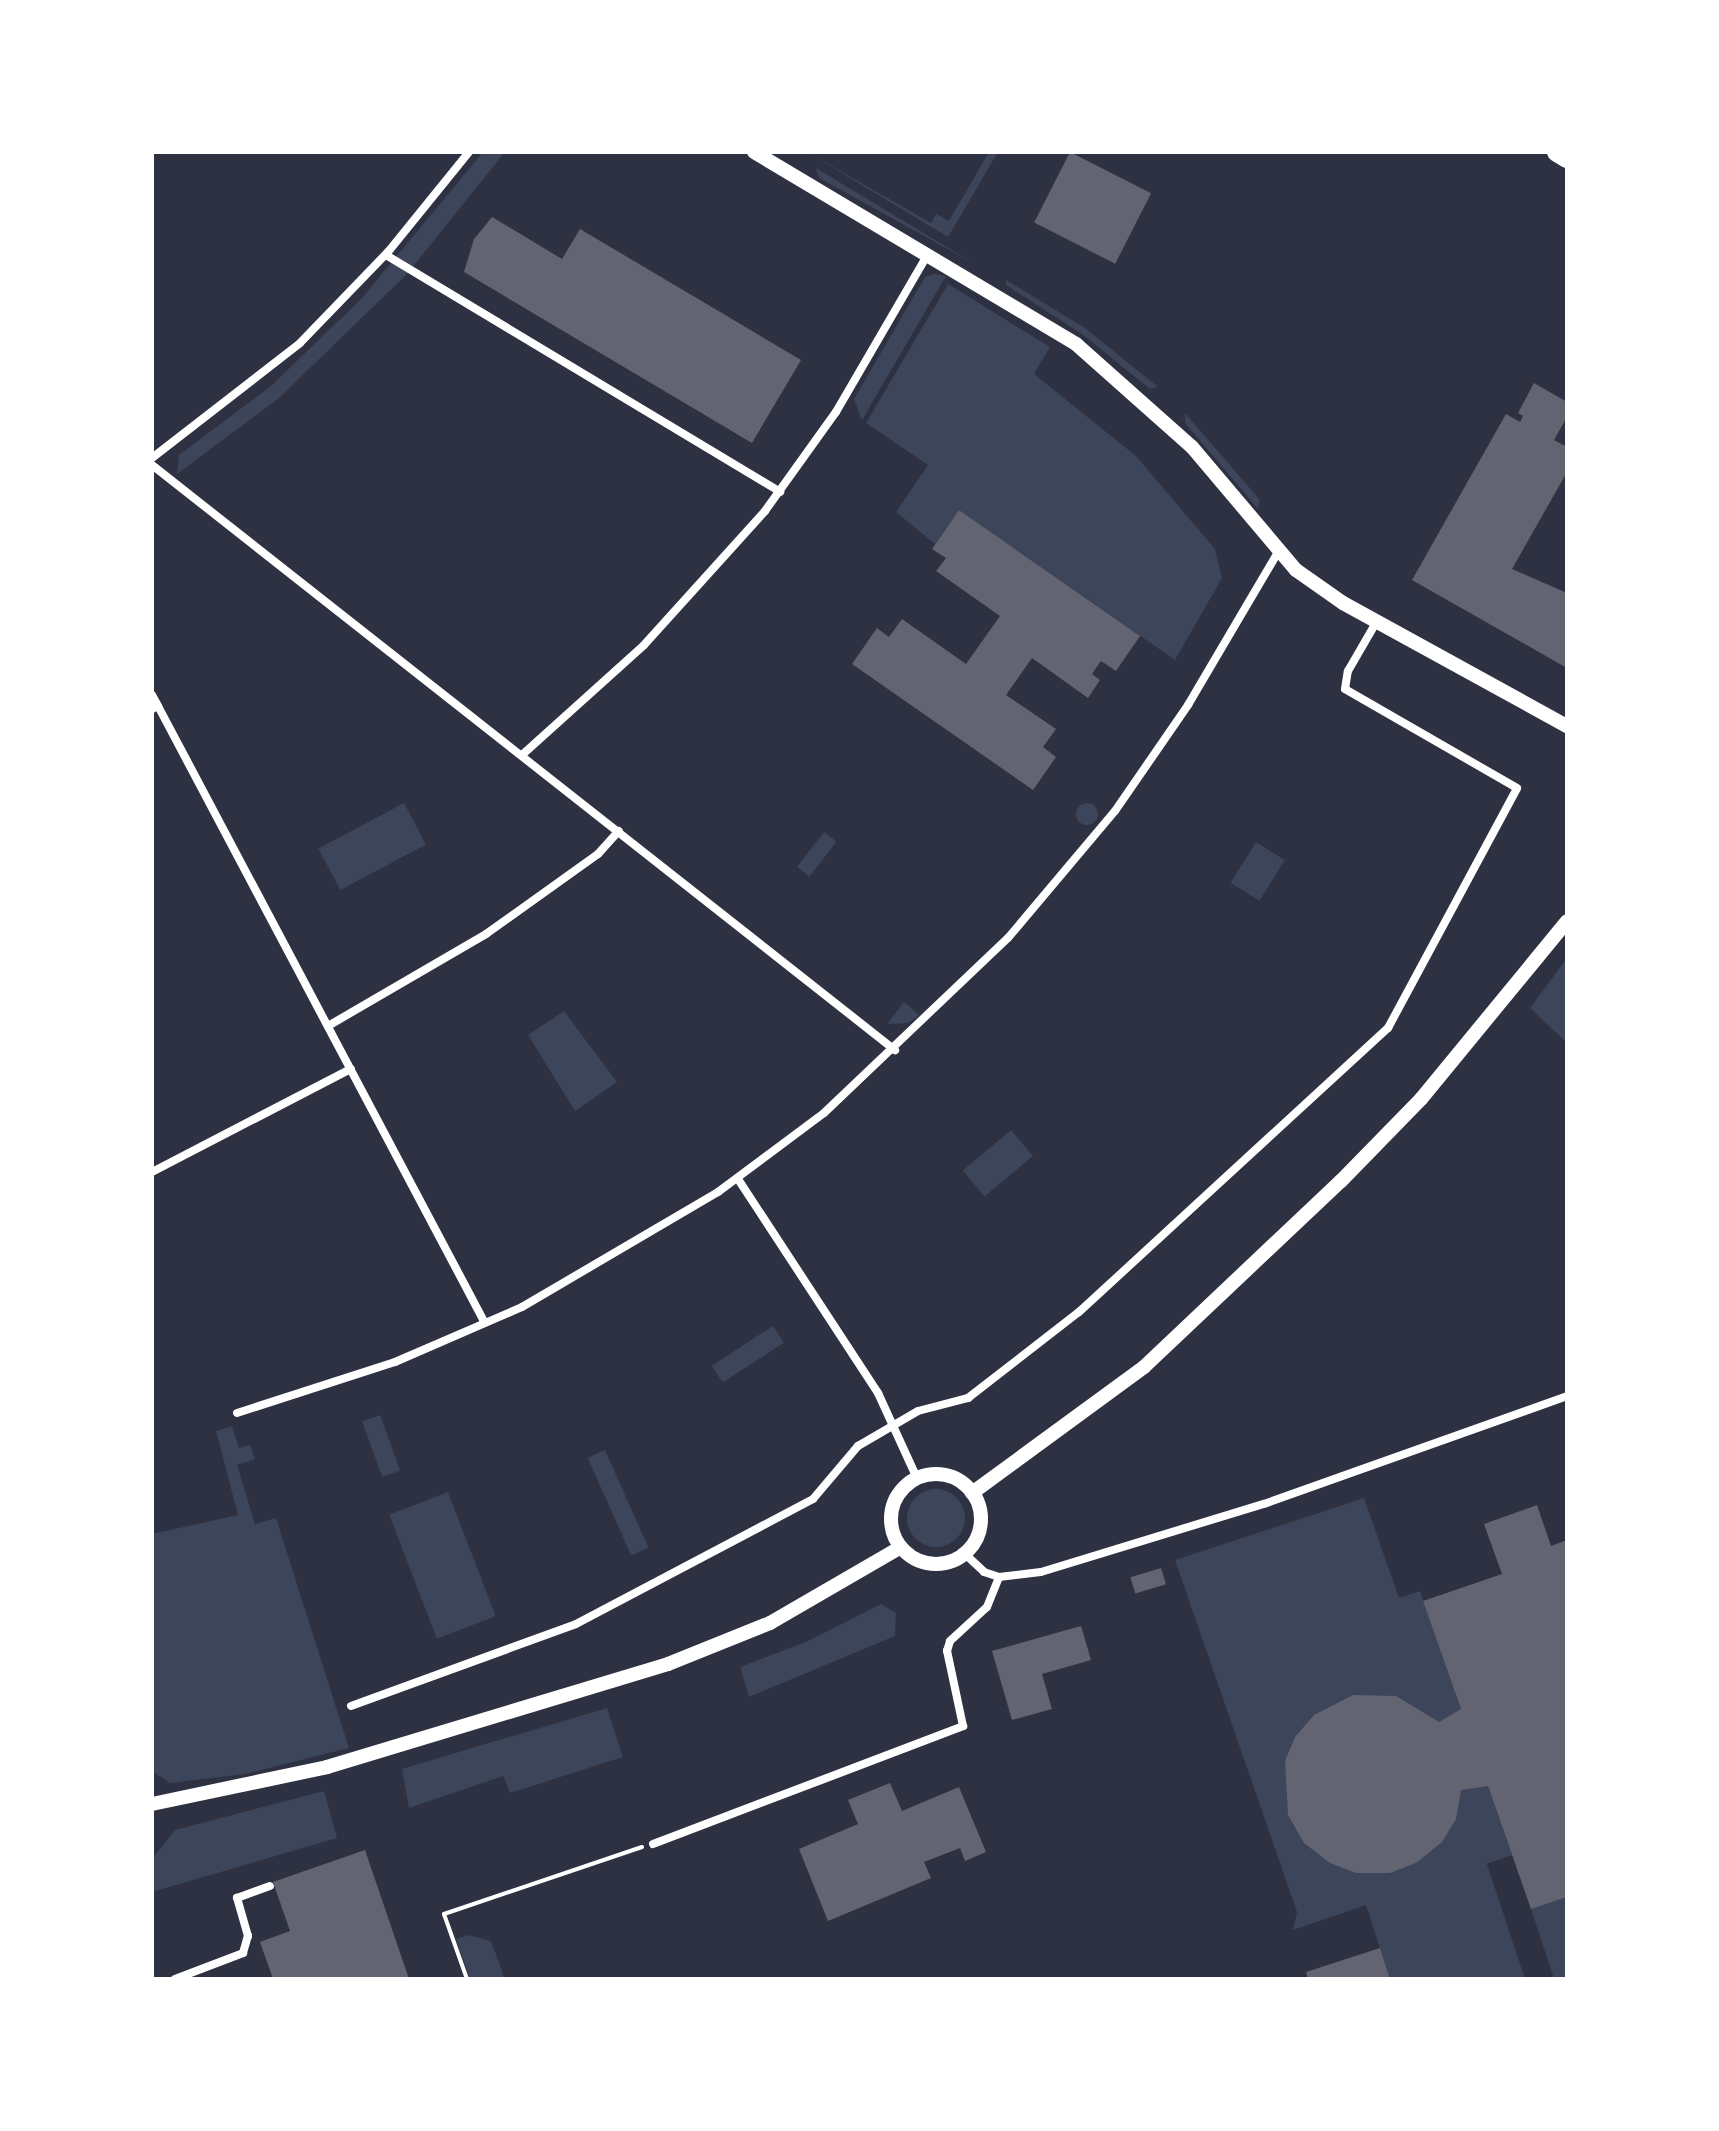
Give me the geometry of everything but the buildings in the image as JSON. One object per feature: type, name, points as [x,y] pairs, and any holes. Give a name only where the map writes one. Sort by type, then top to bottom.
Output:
[{"type":"main road","points":[[1557,152],[1567,158]]},
{"type":"street","points":[[152,458],[259,379],[386,255],[469,152]]},
{"type":"street","points":[[754,152],[1055,329],[1119,378],[1192,447],[1278,552],[1315,583],[1377,621],[1567,726]]},
{"type":"street","points":[[522,755],[644,645],[780,492],[836,412],[928,254]]},
{"type":"street","points":[[386,255],[780,492]]},
{"type":"street","points":[[152,465],[895,1050]]},
{"type":"street","points":[[237,1413],[352,1378],[485,1323],[638,1243],[738,1179],[895,1050],[1020,925],[1115,811],[1188,705],[1278,552]]},
{"type":"street","points":[[351,1706],[527,1645],[635,1596],[813,1499],[842,1460],[892,1423],[968,1398],[1079,1312],[1388,1028],[1517,788],[1345,689],[1348,671],[1377,621]]},
{"type":"street","points":[[152,695],[155,707],[485,1323]]},
{"type":"street","points":[[328,1026],[486,934],[598,854],[619,831]]},
{"type":"street","points":[[972,1493],[1144,1367],[1341,1181],[1421,1099],[1567,921]]},
{"type":"street","points":[[152,1172],[351,1069]]},
{"type":"street","points":[[738,1179],[892,1423],[917,1478]]},
{"type":"street","points":[[965,1554],[984,1572],[999,1577],[1041,1572],[1237,1513],[1567,1396]]},
{"type":"street","points":[[943,1475],[972,1493],[980,1523],[965,1554],[940,1564],[924,1563],[901,1547],[891,1522],[893,1506],[917,1478],[943,1475]]},
{"type":"street","points":[[152,1804],[327,1767],[668,1664],[770,1623],[901,1547]]},
{"type":"street","points":[[653,1844],[963,1726],[947,1651],[950,1641],[987,1607],[999,1577]]},
{"type":"street","points":[[175,1979],[243,1953],[248,1936],[237,1898],[270,1886]]},
{"type":"path","points":[[467,1979],[444,1914],[653,1844]]},
{"type":"shaded area","points":[[483,152],[505,152],[407,274],[279,398],[177,474],[179,455],[271,386],[362,298]]},
{"type":"shaded area","points":[[807,152],[931,223],[936,214],[949,221],[989,152],[998,152],[948,237]]},
{"type":"shaded area","points":[[816,168],[975,264],[819,178]]},
{"type":"shaded area","points":[[934,274],[946,276],[862,420],[854,399],[925,277]]},
{"type":"shaded area","points":[[1006,280],[1085,328],[1158,387],[1150,389],[1082,334],[1006,285]]},
{"type":"shaded area","points":[[948,284],[1050,347],[1034,374],[1136,456],[1215,549],[1222,578],[1175,660],[959,510],[935,544],[896,512],[928,465],[866,423]]},
{"type":"shaded area","points":[[1185,413],[1260,500],[1258,509],[1185,423]]},
{"type":"shaded area","points":[[404,803],[426,844],[340,890],[318,849]]},
{"type":"shaded area","points":[[1087,803],[1095,806],[1098,814],[1095,822],[1087,825],[1079,822],[1076,814],[1079,806]]},
{"type":"shaded area","points":[[824,832],[837,842],[810,877],[797,867]]},
{"type":"shaded area","points":[[1256,842],[1285,860],[1259,901],[1231,883]]},
{"type":"shaded area","points":[[1567,958],[1567,1043],[1530,1008]]},
{"type":"shaded area","points":[[904,1002],[919,1015],[908,1023],[887,1024]]},
{"type":"shaded area","points":[[564,1011],[617,1082],[575,1111],[528,1035]]},
{"type":"shaded area","points":[[1011,1130],[1033,1156],[985,1197],[963,1170]]},
{"type":"shaded area","points":[[773,1326],[784,1343],[723,1383],[712,1366]]},
{"type":"shaded area","points":[[380,1415],[400,1470],[382,1477],[362,1421]]},
{"type":"shaded area","points":[[232,1426],[239,1448],[250,1445],[255,1459],[237,1465],[255,1524],[276,1518],[349,1748],[245,1774],[170,1783],[152,1771],[152,1534],[238,1515],[216,1431]]},
{"type":"shaded area","points":[[605,1450],[649,1548],[631,1555],[588,1458]]},
{"type":"shaded area","points":[[936,1489],[956,1498],[965,1518],[956,1538],[936,1547],[916,1538],[907,1518],[916,1498]]},
{"type":"shaded area","points":[[448,1492],[496,1616],[437,1639],[389,1515]]},
{"type":"shaded area","points":[[1364,1498],[1399,1598],[1420,1591],[1512,1855],[1487,1864],[1525,1979],[1390,1979],[1366,1905],[1293,1930],[1297,1912],[1175,1560]]},
{"type":"shaded area","points":[[881,1604],[896,1613],[895,1636],[749,1697],[740,1667],[808,1641]]},
{"type":"shaded area","points":[[607,1708],[623,1757],[510,1793],[503,1776],[409,1808],[402,1769]]},
{"type":"shaded area","points":[[324,1791],[337,1838],[152,1892],[152,1859],[175,1830]]},
{"type":"shaded area","points":[[1567,1897],[1567,1979],[1554,1979],[1531,1909]]},
{"type":"shaded area","points":[[469,1935],[491,1941],[505,1979],[470,1979],[456,1939]]}]
